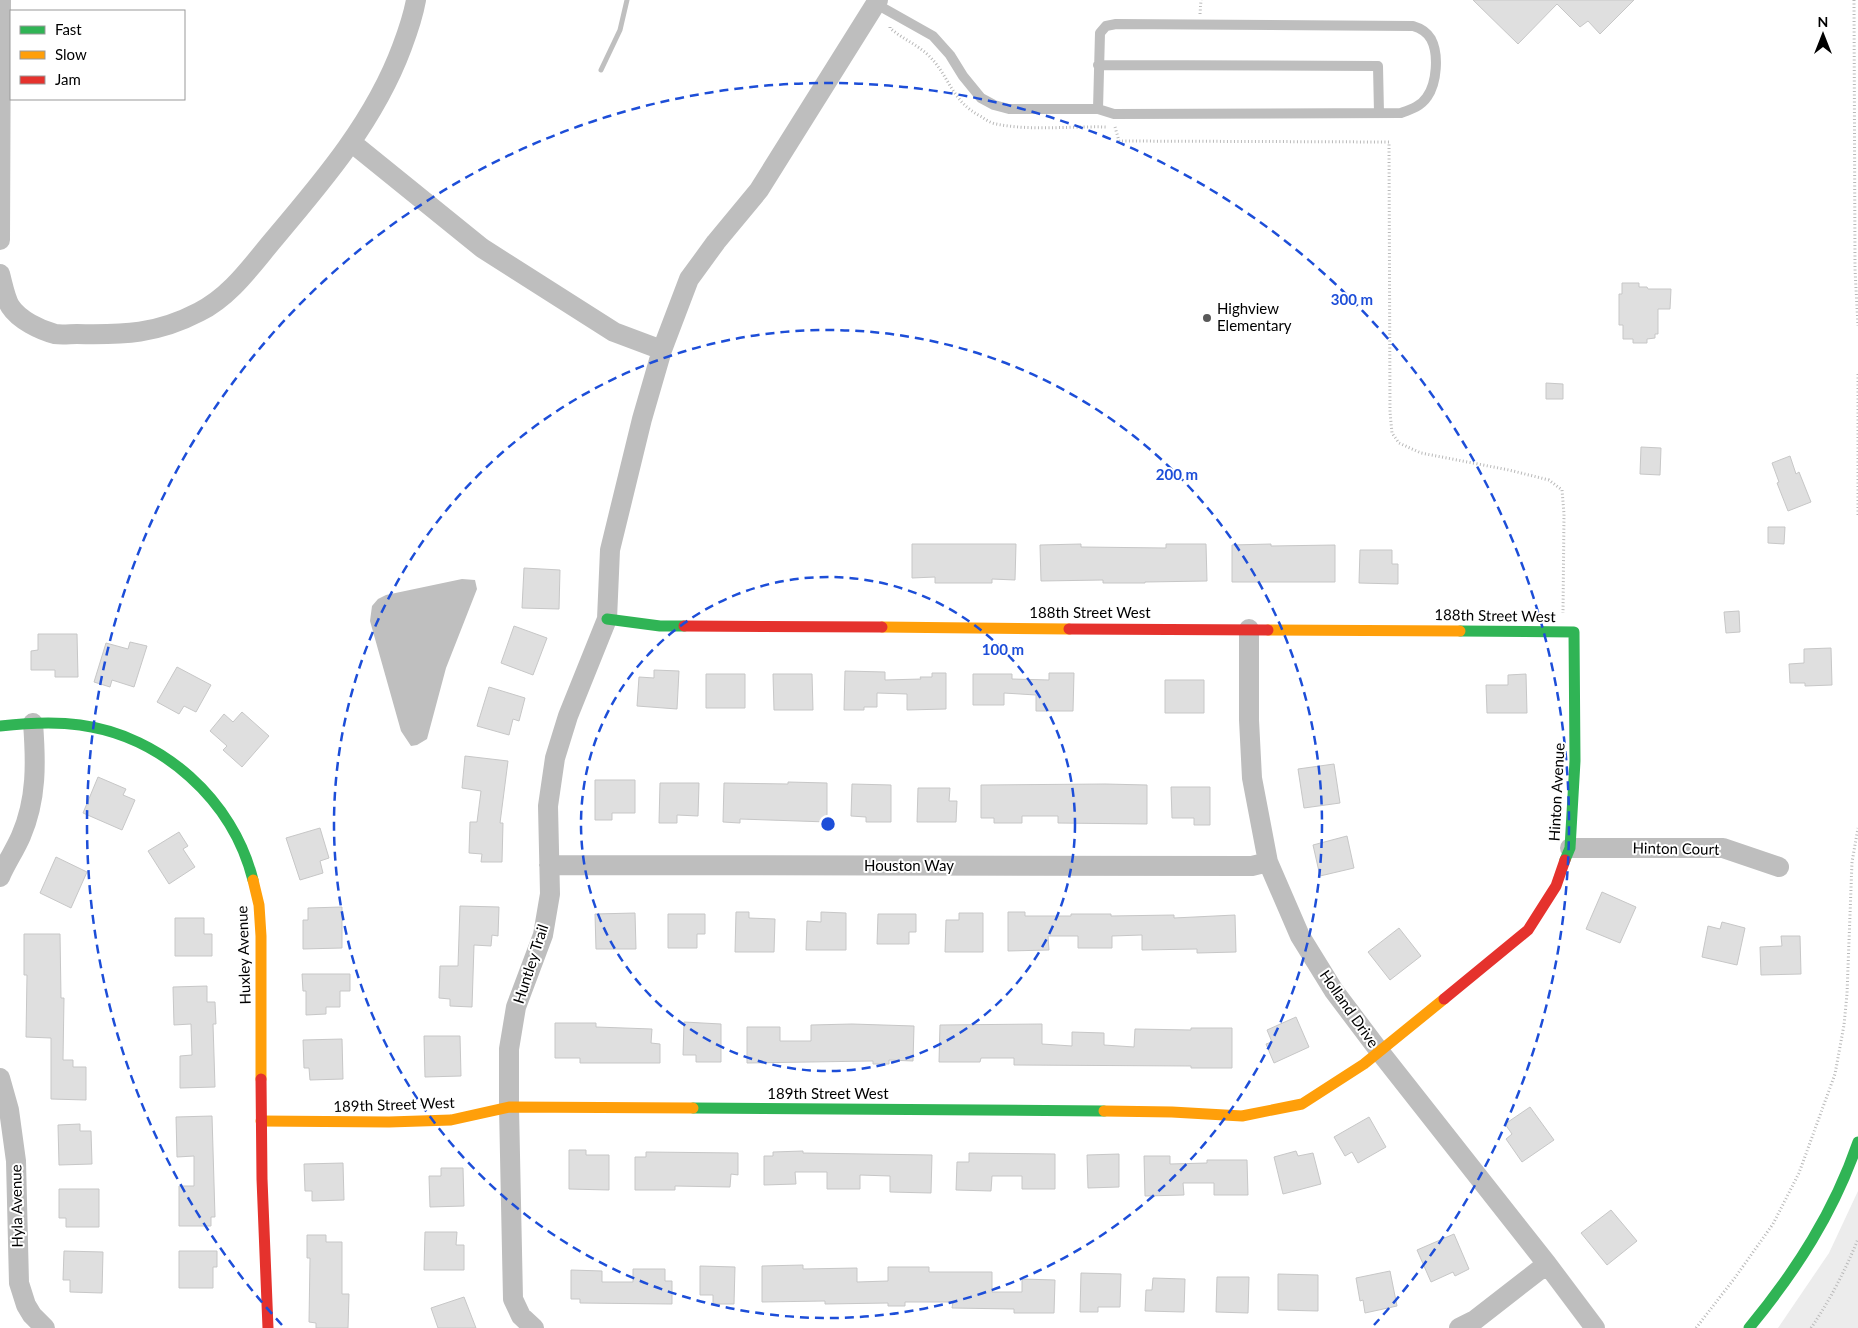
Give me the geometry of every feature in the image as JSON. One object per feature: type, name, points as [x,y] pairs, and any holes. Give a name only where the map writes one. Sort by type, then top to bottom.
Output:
[{"type":"street","points":[[0,240],[2,0]]},
{"type":"street","points":[[0,274],[4,292],[11,308],[21,318],[39,328],[56,334],[146,332],[172,324],[200,311],[223,297],[313,193],[351,142],[384,90],[413,16],[416,0]]},
{"type":"street","name":"Huntley Trail","points":[[534,1328],[522,1316],[513,1299],[508,1107],[510,1040],[516,1007],[543,936],[550,894],[548,806],[555,758],[568,716],[607,619],[610,550],[642,419],[662,350],[689,279],[716,242],[759,190],[877,2]]},
{"type":"street","points":[[351,142],[482,248],[614,332],[662,350]]},
{"type":"street","name":"188th Street West","points":[[607,619],[660,626],[1569,632]]},
{"type":"street","name":"Holland Drive","points":[[1249,629],[1249,720],[1252,778],[1268,862],[1300,936],[1334,991],[1595,1328]]},
{"type":"street","name":"Hinton Avenue","points":[[1380,1052],[1528,930],[1556,886],[1570,848],[1575,761],[1569,632]]},
{"type":"street","name":"Huxley Avenue","points":[[0,726],[56,722],[93,727],[112,731],[164,755],[207,792],[230,823],[247,857],[255,884],[260,912],[261,1121],[268,1328]]},
{"type":"street","points":[[0,877],[21,837],[32,804],[36,770],[33,723]]},
{"type":"street","name":"Hinton Court","points":[[1570,848],[1723,848],[1779,867]]},
{"type":"street","name":"Houston Way","points":[[550,865],[1252,866],[1268,862]]},
{"type":"street","name":"189th Street West","points":[[261,1121],[389,1122],[451,1120],[508,1107],[1172,1112],[1242,1116],[1302,1104],[1380,1052]]},
{"type":"street","name":"Hyla Avenue","points":[[0,1078],[9,1110],[16,1161],[19,1283],[26,1305],[32,1315],[45,1328]]},
{"type":"street","points":[[1749,1328],[1787,1280],[1818,1233],[1847,1172],[1858,1142]]},
{"type":"street","points":[[1459,1328],[1475,1320],[1547,1264]]},
{"type":"lane","points":[[877,2],[933,36],[950,55],[963,76],[981,98],[994,105],[1009,109],[1098,109],[1114,114],[1401,113],[1420,105],[1432,90],[1435,79],[1434,50],[1432,40],[1421,28],[1402,25],[1116,24],[1106,26],[1100,32],[1098,109]]},
{"type":"lane","points":[[1098,65],[1378,66],[1379,114]]},
{"type":"path","points":[[1854,0],[1855,259],[1858,326]]},
{"type":"path","points":[[894,14],[890,28],[927,54],[937,65],[959,101],[973,113],[994,124],[1030,127],[1116,127],[1118,142],[1389,142],[1390,412],[1392,433],[1399,443],[1421,453],[1509,470],[1549,480],[1562,490],[1569,632]]},
{"type":"path","points":[[1858,374],[1858,515]]},
{"type":"path","points":[[1696,1328],[1773,1224],[1799,1173],[1833,1082],[1844,1025],[1852,862],[1858,828]]},
{"type":"path","points":[[1811,1328],[1827,1305],[1858,1239]]},
{"type":"shaded area","points":[[462,579],[475,580],[477,589],[446,668],[427,739],[411,746],[401,731],[370,621],[372,606],[378,599],[386,595]]},
{"type":"shaded area","points":[[1858,1191],[1858,1328],[1778,1328],[1829,1253]]},
{"type":"building","points":[[1473,0],[1634,0],[1600,34],[1588,21],[1580,27],[1557,4],[1518,44]]},
{"type":"building","points":[[1622,283],[1639,283],[1639,287],[1647,287],[1648,289],[1671,289],[1670,309],[1658,309],[1658,334],[1655,334],[1655,338],[1647,339],[1647,343],[1633,343],[1633,339],[1623,339],[1623,325],[1619,325],[1619,294],[1622,294]]},
{"type":"building","points":[[1546,383],[1563,384],[1563,399],[1546,399]]},
{"type":"building","points":[[1641,447],[1661,448],[1660,475],[1640,474]]},
{"type":"building","points":[[1790,456],[1796,474],[1799,472],[1811,502],[1788,511],[1777,483],[1779,482],[1772,463]]},
{"type":"building","points":[[1768,527],[1785,527],[1784,544],[1768,543]]},
{"type":"building","points":[[912,544],[1016,544],[1015,580],[992,579],[992,583],[935,583],[935,577],[912,578]]},
{"type":"building","points":[[1081,544],[1081,547],[1166,548],[1166,544],[1206,544],[1207,581],[1103,583],[1103,580],[1041,581],[1040,545]]},
{"type":"building","points":[[1271,544],[1271,546],[1335,545],[1335,582],[1232,582],[1232,545]]},
{"type":"building","points":[[1360,550],[1392,550],[1392,564],[1398,564],[1398,584],[1359,583]]},
{"type":"building","points":[[524,568],[560,570],[559,609],[522,608]]},
{"type":"building","points":[[1739,611],[1740,632],[1726,633],[1724,612]]},
{"type":"building","points":[[514,626],[547,638],[533,675],[501,663]]},
{"type":"building","points":[[38,634],[77,634],[78,677],[55,677],[55,670],[31,670],[31,651],[38,650]]},
{"type":"building","points":[[130,642],[147,646],[134,687],[112,680],[110,687],[94,682],[106,643],[128,649]]},
{"type":"building","points":[[1831,648],[1832,685],[1805,686],[1805,683],[1790,683],[1789,664],[1804,663],[1804,649]]},
{"type":"building","points":[[177,667],[211,685],[196,712],[184,706],[179,714],[157,702]]},
{"type":"building","points":[[654,670],[679,671],[677,709],[637,706],[639,677],[654,678]]},
{"type":"building","points":[[845,671],[885,672],[885,680],[921,679],[920,677],[932,677],[932,673],[946,673],[946,709],[907,710],[907,694],[877,693],[877,707],[864,707],[864,710],[844,710]]},
{"type":"building","points":[[1049,673],[1074,673],[1073,711],[1036,711],[1036,695],[1004,693],[1004,705],[973,705],[973,674],[1012,674],[1012,679],[1049,680]]},
{"type":"building","points":[[706,674],[745,674],[745,708],[706,708]]},
{"type":"building","points":[[773,674],[812,674],[813,710],[774,710]]},
{"type":"building","points":[[1526,674],[1527,713],[1487,713],[1486,685],[1508,685],[1508,675]]},
{"type":"building","points":[[1165,680],[1204,680],[1204,713],[1165,713]]},
{"type":"building","points":[[489,687],[525,698],[519,721],[513,719],[509,735],[477,726]]},
{"type":"building","points":[[242,712],[269,736],[242,767],[223,750],[227,746],[210,731],[224,714],[233,722]]},
{"type":"building","points":[[465,756],[508,761],[500,823],[503,823],[502,862],[481,862],[482,854],[469,853],[470,822],[477,822],[481,791],[462,788]]},
{"type":"building","points":[[1334,764],[1340,803],[1304,808],[1298,769]]},
{"type":"building","points":[[98,777],[126,789],[123,795],[135,800],[122,830],[83,813]]},
{"type":"building","points":[[595,780],[635,780],[635,813],[612,813],[612,820],[595,820]]},
{"type":"building","points":[[788,782],[827,783],[827,822],[740,819],[740,823],[723,822],[724,783],[788,784]]},
{"type":"building","points":[[660,783],[699,783],[698,816],[677,815],[677,823],[659,823]]},
{"type":"building","points":[[852,784],[891,785],[891,822],[866,822],[866,817],[851,816]]},
{"type":"building","points":[[981,785],[1147,785],[1147,824],[1058,823],[1058,816],[1022,816],[1022,823],[994,823],[994,818],[981,818]]},
{"type":"building","points":[[1171,787],[1210,787],[1210,825],[1194,825],[1194,818],[1172,818]]},
{"type":"building","points":[[918,788],[950,788],[949,801],[957,801],[956,822],[917,822]]},
{"type":"building","points":[[320,828],[329,858],[320,861],[323,873],[300,880],[286,838]]},
{"type":"building","points":[[179,832],[188,846],[183,849],[195,867],[169,884],[148,851]]},
{"type":"building","points":[[1347,836],[1354,868],[1320,876],[1313,845]]},
{"type":"building","points":[[56,857],[87,872],[71,908],[40,893]]},
{"type":"building","points":[[1602,892],[1636,907],[1620,943],[1586,929]]},
{"type":"building","points":[[460,906],[499,907],[498,936],[492,935],[491,946],[474,945],[472,1007],[450,1006],[450,999],[439,998],[440,966],[458,966]]},
{"type":"building","points":[[342,907],[342,948],[303,949],[303,920],[308,920],[308,908]]},
{"type":"building","points":[[736,912],[749,912],[749,918],[775,919],[774,952],[735,952]]},
{"type":"building","points":[[821,912],[846,913],[846,950],[806,950],[807,921],[821,922]]},
{"type":"building","points":[[1008,912],[1025,912],[1025,916],[1111,914],[1111,916],[1174,915],[1174,918],[1235,915],[1236,952],[1197,953],[1197,949],[1142,950],[1142,935],[1112,936],[1112,948],[1078,948],[1078,936],[1048,936],[1049,950],[1008,951]]},
{"type":"building","points":[[635,913],[636,949],[596,949],[595,914]]},
{"type":"building","points":[[959,913],[983,913],[983,952],[945,952],[946,920],[959,920]]},
{"type":"building","points":[[668,914],[705,914],[705,934],[697,934],[697,948],[668,948]]},
{"type":"building","points":[[878,914],[916,914],[916,932],[909,932],[909,944],[877,944]]},
{"type":"building","points":[[175,918],[204,918],[204,934],[212,934],[212,956],[175,956]]},
{"type":"building","points":[[1722,922],[1745,928],[1737,965],[1702,957],[1708,926],[1720,929]]},
{"type":"building","points":[[1399,928],[1421,956],[1390,980],[1368,952]]},
{"type":"building","points":[[24,934],[60,934],[61,998],[64,998],[63,1060],[73,1060],[73,1067],[86,1067],[86,1100],[51,1099],[51,1038],[26,1037],[27,975],[24,975]]},
{"type":"building","points":[[1781,936],[1800,936],[1801,974],[1761,975],[1760,947],[1782,946]]},
{"type":"building","points":[[302,974],[350,974],[350,991],[340,991],[340,1007],[326,1007],[326,1014],[306,1015],[306,991],[303,991]]},
{"type":"building","points":[[207,986],[207,1002],[215,1002],[216,1024],[213,1024],[215,1087],[180,1088],[180,1056],[192,1055],[191,1024],[174,1025],[173,987]]},
{"type":"building","points":[[1296,1017],[1309,1047],[1274,1063],[1266,1044],[1272,1042],[1267,1030]]},
{"type":"building","points":[[684,1022],[721,1024],[721,1062],[696,1062],[696,1055],[683,1055]]},
{"type":"building","points":[[555,1023],[596,1023],[596,1027],[652,1029],[651,1043],[660,1044],[660,1063],[580,1063],[580,1058],[555,1058]]},
{"type":"building","points":[[1042,1024],[1042,1044],[1072,1046],[1072,1032],[1104,1033],[1104,1045],[1134,1047],[1135,1029],[1191,1030],[1191,1028],[1232,1028],[1232,1068],[1014,1065],[1014,1058],[981,1058],[980,1062],[939,1062],[940,1025]]},
{"type":"building","points":[[811,1025],[914,1026],[913,1061],[889,1060],[889,1064],[873,1064],[873,1061],[747,1063],[747,1027],[780,1027],[780,1041],[811,1041]]},
{"type":"building","points":[[424,1036],[460,1036],[461,1076],[425,1077]]},
{"type":"building","points":[[342,1039],[343,1079],[310,1080],[309,1068],[304,1068],[303,1040]]},
{"type":"building","points":[[1530,1107],[1554,1140],[1522,1162],[1506,1139],[1512,1134],[1505,1124]]},
{"type":"building","points":[[212,1116],[215,1217],[211,1217],[211,1226],[179,1226],[179,1186],[194,1186],[194,1156],[177,1157],[176,1117]]},
{"type":"building","points":[[1369,1117],[1386,1147],[1358,1163],[1352,1152],[1345,1156],[1334,1137]]},
{"type":"building","points":[[80,1124],[80,1131],[91,1131],[92,1164],[59,1165],[58,1125]]},
{"type":"building","points":[[569,1150],[586,1150],[586,1155],[609,1155],[609,1190],[569,1189]]},
{"type":"building","points":[[803,1151],[803,1153],[932,1155],[931,1193],[890,1192],[890,1176],[860,1175],[860,1189],[827,1189],[827,1172],[795,1172],[796,1184],[764,1185],[764,1156],[773,1156],[773,1152]]},
{"type":"building","points":[[1296,1151],[1298,1156],[1313,1153],[1321,1184],[1283,1194],[1274,1157]]},
{"type":"building","points":[[646,1152],[738,1153],[738,1175],[731,1174],[730,1187],[675,1186],[675,1190],[635,1190],[635,1157],[646,1157]]},
{"type":"building","points":[[969,1153],[1055,1154],[1055,1189],[1022,1189],[1022,1176],[992,1176],[991,1191],[956,1190],[957,1162],[969,1162]]},
{"type":"building","points":[[1119,1154],[1119,1187],[1088,1188],[1087,1155]]},
{"type":"building","points":[[1144,1156],[1170,1156],[1170,1164],[1207,1163],[1207,1160],[1247,1160],[1248,1195],[1214,1195],[1214,1183],[1183,1183],[1184,1195],[1145,1196]]},
{"type":"building","points":[[343,1163],[344,1200],[312,1201],[312,1191],[305,1191],[304,1164]]},
{"type":"building","points":[[441,1168],[463,1168],[464,1206],[430,1207],[429,1176],[441,1176]]},
{"type":"building","points":[[59,1189],[99,1189],[99,1227],[66,1227],[66,1218],[59,1218]]},
{"type":"building","points":[[1611,1210],[1637,1241],[1607,1265],[1581,1233]]},
{"type":"building","points":[[425,1232],[457,1232],[456,1245],[464,1245],[464,1270],[424,1270]]},
{"type":"building","points":[[1454,1234],[1469,1269],[1455,1276],[1453,1272],[1431,1282],[1417,1250]]},
{"type":"building","points":[[307,1235],[326,1235],[326,1242],[342,1242],[342,1294],[349,1294],[348,1328],[316,1328],[316,1323],[309,1322],[310,1258],[307,1258]]},
{"type":"building","points":[[64,1251],[103,1252],[102,1293],[70,1292],[70,1280],[63,1280]]},
{"type":"building","points":[[179,1251],[217,1251],[217,1267],[213,1267],[213,1288],[179,1288]]},
{"type":"building","points":[[803,1265],[803,1269],[857,1268],[857,1282],[888,1281],[888,1267],[929,1267],[929,1272],[992,1272],[992,1292],[1022,1292],[1022,1279],[1055,1280],[1054,1313],[1014,1313],[1014,1309],[952,1308],[953,1302],[905,1302],[905,1306],[888,1306],[888,1303],[825,1304],[825,1301],[762,1302],[762,1266]]},
{"type":"building","points":[[700,1266],[735,1267],[734,1304],[713,1304],[713,1295],[700,1295]]},
{"type":"building","points":[[633,1269],[665,1269],[665,1281],[672,1281],[672,1304],[580,1303],[580,1299],[571,1299],[571,1270],[602,1271],[602,1282],[633,1282]]},
{"type":"building","points":[[1390,1271],[1397,1306],[1365,1313],[1363,1300],[1360,1301],[1356,1278]]},
{"type":"building","points":[[1081,1273],[1121,1274],[1120,1307],[1098,1307],[1098,1312],[1080,1312]]},
{"type":"building","points":[[1278,1274],[1318,1275],[1318,1311],[1278,1310]]},
{"type":"building","points":[[1217,1277],[1249,1277],[1248,1313],[1216,1312]]},
{"type":"building","points":[[1153,1278],[1185,1279],[1184,1312],[1145,1311],[1146,1290],[1152,1290]]},
{"type":"building","points":[[464,1297],[476,1328],[438,1328],[431,1308]]},
{"type":"waterway","points":[[601,70],[620,30],[627,0]]},
{"type":"traffic: fast","points":[[607,619],[660,626],[684,626]]},
{"type":"traffic: fast","points":[[1460,631],[1574,632],[1575,761],[1570,848],[1565,860]]},
{"type":"traffic: fast","points":[[0,726],[40,723],[80,725],[110,732],[139,743],[166,758],[190,777],[211,799],[229,824],[243,851],[253,880]]},
{"type":"traffic: fast","points":[[693,1108],[1104,1111]]},
{"type":"traffic: fast","points":[[1749,1328],[1798,1263],[1812,1240],[1837,1193],[1858,1142]]},
{"type":"traffic: slow","points":[[882,627],[1069,629]]},
{"type":"traffic: slow","points":[[1268,630],[1460,631]]},
{"type":"traffic: slow","points":[[253,880],[259,905],[261,936],[261,1079]]},
{"type":"traffic: slow","points":[[1104,1111],[1242,1116],[1302,1104],[1364,1064],[1444,999]]},
{"type":"traffic: slow","points":[[261,1121],[389,1122],[451,1120],[509,1107],[693,1108]]},
{"type":"traffic: jam","points":[[684,626],[882,627]]},
{"type":"traffic: jam","points":[[1069,629],[1268,630]]},
{"type":"traffic: jam","points":[[1444,999],[1528,930],[1556,886],[1565,860]]},
{"type":"traffic: jam","points":[[261,1079],[262,1179],[268,1328]]},
{"type":"place","name":"Highview Elementary","points":[[1207,318]]}]
